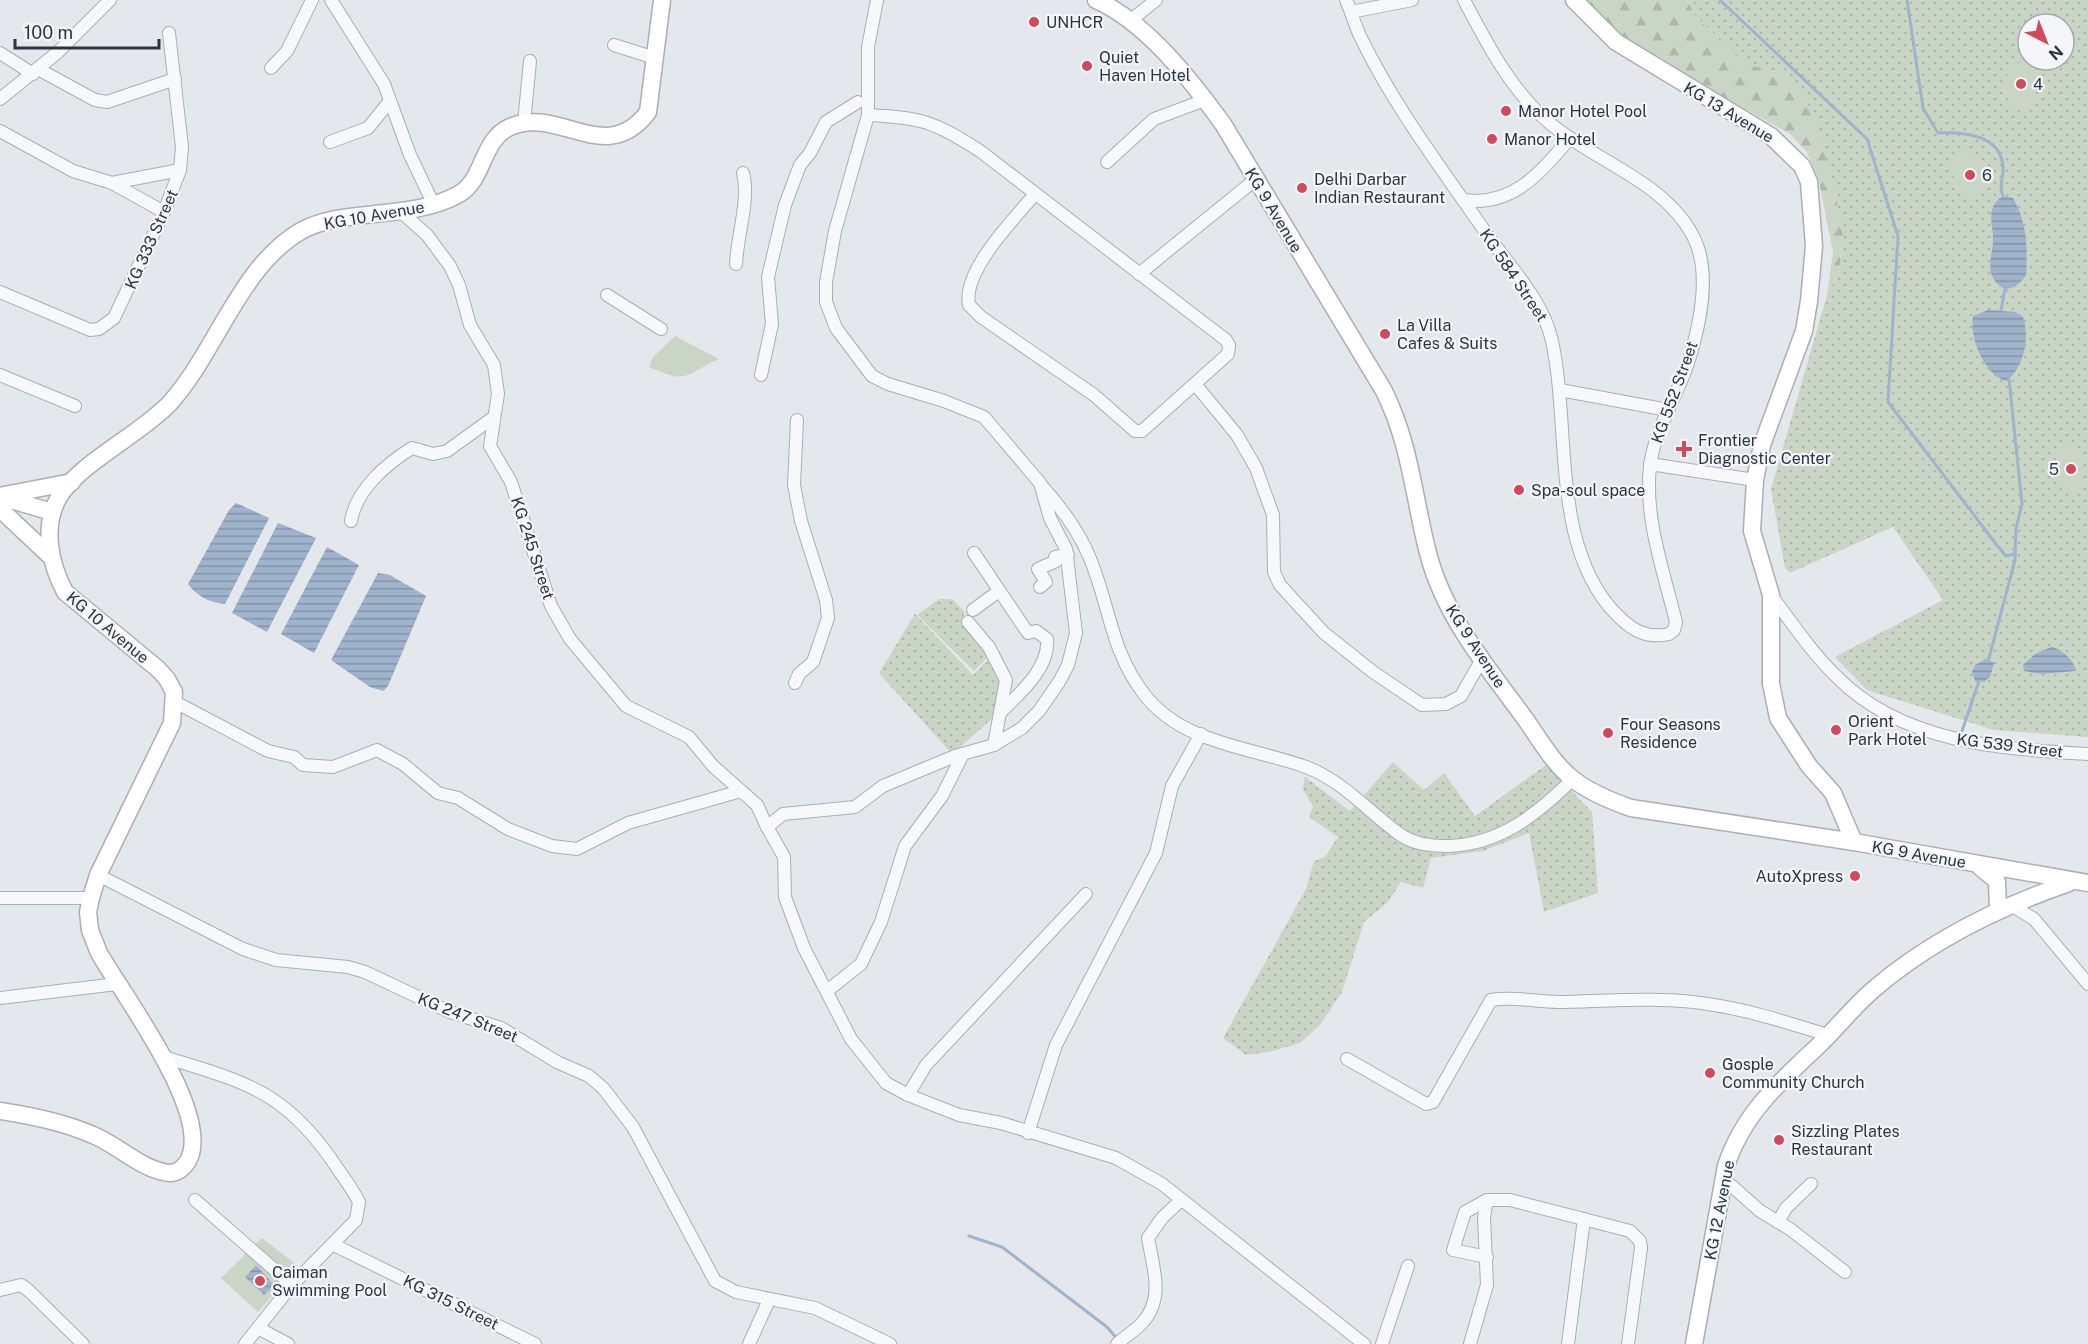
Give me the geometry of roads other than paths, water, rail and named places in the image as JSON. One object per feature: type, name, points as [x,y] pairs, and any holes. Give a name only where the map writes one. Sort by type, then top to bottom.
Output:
[{"type":"street","points":[[0,99],[35,71],[108,0]]},
{"type":"street","points":[[271,68],[287,51],[312,0]]},
{"type":"street","points":[[331,0],[384,84],[410,155],[434,205]]},
{"type":"street","points":[[530,61],[524,123],[554,126],[588,136],[627,132],[638,125],[648,112],[662,0]]},
{"type":"street","points":[[877,0],[868,47],[868,114],[835,231],[826,282],[826,302],[836,328],[872,376],[888,384],[944,400],[984,417],[1040,483],[1068,519],[1089,556],[1120,657],[1132,679],[1167,718],[1242,751],[1293,762],[1331,778],[1395,832],[1413,843],[1425,846],[1461,845],[1502,834],[1542,809],[1573,779]]},
{"type":"street","name":"KG 9 Avenue","points":[[1096,0],[1130,21],[1175,65],[1205,100],[1256,179],[1384,392],[1399,422],[1428,553],[1440,590],[1482,659],[1543,744],[1573,779],[1600,796],[1631,808],[1854,842],[2080,882]]},
{"type":"street","points":[[1130,21],[1156,0]]},
{"type":"street","name":"KG 584 Street","points":[[1346,0],[1360,36],[1425,145],[1546,319],[1560,390],[1568,490],[1582,560],[1590,579],[1604,601],[1635,631],[1661,636],[1674,630]]},
{"type":"street","points":[[1351,12],[1412,0]]},
{"type":"street","name":"KG 552 Street","points":[[1464,0],[1504,69],[1533,108],[1570,138],[1659,196],[1693,236],[1701,257],[1702,287],[1689,361],[1668,410],[1650,464],[1650,503],[1676,622],[1674,630]]},
{"type":"street","name":"KG 13 Avenue","points":[[1574,0],[1616,42],[1771,136],[1802,166],[1809,182],[1814,246],[1804,331],[1762,445],[1755,480],[1752,531],[1771,596],[1771,683],[1778,718],[1809,766],[1833,793],[1854,842]]},
{"type":"street","name":"KG 333 Street","points":[[0,291],[76,326],[90,330],[99,328],[114,318],[164,212],[180,170],[182,147],[169,33]]},
{"type":"street","points":[[614,45],[655,58]]},
{"type":"street","points":[[0,53],[94,100],[107,102],[175,79]]},
{"type":"street","points":[[1107,162],[1154,119],[1205,100]]},
{"type":"street","points":[[330,142],[368,128],[390,101]]},
{"type":"street","points":[[760,375],[772,324],[768,277],[785,205],[800,165],[810,153],[826,122],[858,102]]},
{"type":"street","points":[[868,114],[913,117],[932,122],[980,151],[1229,345],[1228,354],[1142,431],[1135,431],[1094,395],[974,311],[968,300],[973,279],[1004,231],[1035,194]]},
{"type":"street","name":"KG 10 Avenue","points":[[175,702],[167,679],[158,669],[65,592],[51,557],[51,518],[60,495],[72,482],[170,403],[252,279],[270,255],[288,239],[304,230],[328,222],[434,205],[460,193],[471,184],[495,138],[511,126],[524,123]]},
{"type":"street","points":[[0,131],[73,171],[112,183],[164,212]]},
{"type":"street","points":[[1463,200],[1480,202],[1511,194],[1530,180],[1570,138]]},
{"type":"street","points":[[112,183],[180,170]]},
{"type":"street","points":[[736,264],[736,242],[746,186],[743,173]]},
{"type":"street","points":[[1139,274],[1256,179]]},
{"type":"street","name":"KG 245 Street","points":[[400,212],[427,235],[450,266],[459,285],[470,326],[494,365],[498,383],[490,446],[511,482],[551,606],[570,639],[626,706],[689,737],[713,766],[757,805],[784,857],[785,897],[804,948],[851,1040],[878,1074],[886,1083],[908,1095],[959,1114],[1001,1123],[1116,1158],[1162,1184],[1180,1201],[1234,1239],[1341,1329],[1364,1344]]},
{"type":"street","points":[[607,294],[661,329]]},
{"type":"street","points":[[0,375],[75,406]]},
{"type":"street","points":[[1195,384],[1237,435],[1256,468],[1274,515],[1274,572],[1280,585],[1324,633],[1373,672],[1422,705],[1446,704],[1461,696],[1482,659]]},
{"type":"street","points":[[1560,390],[1668,410]]},
{"type":"street","points":[[351,521],[353,507],[371,480],[402,454],[412,448],[433,454],[447,451],[494,417]]},
{"type":"street","points":[[795,683],[799,674],[813,662],[828,618],[826,600],[801,522],[794,484],[797,420]]},
{"type":"street","points":[[1650,464],[1755,480]]},
{"type":"street","points":[[0,497],[34,492],[72,482]]},
{"type":"street","points":[[767,827],[779,816],[788,813],[855,807],[883,786],[963,754],[994,745],[1022,728],[1039,711],[1068,664],[1076,633],[1068,555],[1050,518],[1040,483]]},
{"type":"street","points":[[0,497],[51,518]]},
{"type":"street","points":[[0,508],[51,518]]},
{"type":"street","points":[[0,508],[51,557]]},
{"type":"street","points":[[974,553],[1028,633],[1036,631],[1047,639],[1040,668],[1000,713]]},
{"type":"street","points":[[1040,587],[1046,582],[1038,569],[1056,561],[1055,556],[1068,555]]},
{"type":"street","points":[[973,610],[999,591]]},
{"type":"street","name":"KG 539 Street","points":[[1771,596],[1836,677],[1882,711],[1920,730],[1972,742],[2088,754]]},
{"type":"street","points":[[968,622],[989,647],[1006,680],[994,745]]},
{"type":"street","points":[[0,1111],[68,1126],[94,1135],[158,1171],[173,1173],[184,1168],[191,1155],[192,1132],[180,1088],[164,1057],[99,953],[90,930],[88,912],[98,875],[172,723],[175,702],[268,751],[294,757],[303,765],[333,768],[377,750],[403,764],[438,793],[458,798],[508,829],[552,846],[577,849],[628,823],[741,791]]},
{"type":"street","points":[[1028,1133],[1056,1045],[1156,854],[1172,786],[1201,734]]},
{"type":"street","points":[[827,991],[861,964],[881,922],[905,846],[942,796],[963,754]]},
{"type":"street","points":[[1976,865],[1997,881],[2005,908],[2034,919],[2088,984]]},
{"type":"street","name":"KG 247 Street","points":[[98,875],[243,949],[276,960],[337,966],[366,972],[437,1006],[501,1028],[557,1062],[589,1076],[603,1088],[633,1127],[715,1281],[725,1288],[769,1300],[815,1308],[890,1344]]},
{"type":"street","points":[[2030,896],[2036,876]]},
{"type":"street","name":"KG 12 Avenue","points":[[1694,1344],[1724,1179],[1732,1149],[1747,1121],[1771,1090],[1871,991],[1898,969],[2030,896],[2080,882]]},
{"type":"street","points":[[908,1095],[926,1065],[1086,894]]},
{"type":"street","points":[[0,898],[91,898]]},
{"type":"street","points":[[0,998],[117,984]]},
{"type":"street","points":[[1347,1059],[1426,1104],[1433,1102],[1491,1000],[1506,997],[1537,1002],[1680,1001],[1713,1004],[1776,1019],[1828,1035]]},
{"type":"street","points":[[164,1057],[220,1074],[264,1092],[310,1130],[358,1202],[356,1220],[334,1245],[292,1285],[245,1344]]},
{"type":"street","points":[[1724,1179],[1760,1211],[1845,1272]]},
{"type":"street","points":[[1778,1222],[1786,1208],[1811,1184]]},
{"type":"street","points":[[195,1200],[292,1285]]},
{"type":"street","points":[[1470,1344],[1487,1285],[1484,1217],[1487,1200]]},
{"type":"street","points":[[1487,1257],[1453,1250],[1466,1212],[1487,1200],[1510,1200],[1630,1231],[1640,1240],[1629,1344]]},
{"type":"street","points":[[1117,1344],[1143,1323],[1154,1302],[1157,1289],[1148,1238],[1154,1227],[1180,1201]]},
{"type":"street","points":[[1568,1344],[1584,1219]]},
{"type":"street","name":"KG 315 Street","points":[[334,1245],[535,1344]]},
{"type":"street","points":[[1382,1344],[1408,1266]]},
{"type":"street","points":[[0,1290],[21,1285],[83,1344]]},
{"type":"street","points":[[749,1344],[769,1300]]},
{"type":"street","points":[[258,1328],[288,1344]]},
{"type":"water","points":[[2003,196],[2013,198],[2018,207],[2026,236],[2027,255],[2026,276],[2015,287],[2005,289],[1994,280],[1990,269],[1993,243],[1992,211],[1997,200]]},
{"type":"water","points":[[1988,310],[2015,312],[2023,317],[2026,334],[2024,352],[2017,368],[2006,381],[1991,371],[1985,363],[1973,334],[1973,316]]},
{"type":"water","points":[[236,503],[269,518],[225,604],[209,600],[188,584],[229,510]]},
{"type":"water","points":[[278,523],[316,538],[267,632],[232,613]]},
{"type":"water","points":[[327,547],[359,565],[314,653],[281,634]]},
{"type":"water","points":[[378,573],[390,575],[426,596],[388,686],[383,691],[370,687],[331,660]]},
{"type":"water","points":[[2051,647],[2067,656],[2076,671],[2041,674],[2024,671],[2023,665],[2035,654]]},
{"type":"water","points":[[1987,658],[1994,663],[1990,677],[1984,682],[1975,681],[1972,672],[1975,665]]},
{"type":"water","name":"Caiman Swimming Pool","points":[[256,1265],[274,1285],[264,1295],[245,1277]]},
{"type":"waterway","points":[[1720,0],[1867,139],[1898,236],[1888,402],[2006,556],[2015,554]]},
{"type":"waterway","points":[[1907,0],[1923,108],[1938,133],[1969,135],[1988,142],[1996,148],[2001,156],[2003,167],[2001,189],[2003,196]]},
{"type":"waterway","points":[[2001,310],[2005,289]]},
{"type":"waterway","points":[[1989,658],[2015,560],[2016,528],[2022,504],[2009,379]]},
{"type":"waterway","points":[[1962,731],[1979,681]]},
{"type":"waterway","points":[[969,1236],[1002,1247],[1107,1327],[1118,1340]]},
{"type":"place","name":"UNHCR","points":[[1034,22]]},
{"type":"place","name":"Quiet Haven Hotel","points":[[1087,66]]},
{"type":"place","name":"4","points":[[2021,84]]},
{"type":"place","name":"Manor Hotel Pool","points":[[1506,111]]},
{"type":"place","name":"Manor Hotel","points":[[1492,139]]},
{"type":"place","name":"6","points":[[1970,175]]},
{"type":"place","name":"Delhi Darbar Indian Restaurant","points":[[1302,188]]},
{"type":"place","name":"La Villa Cafes & Suits","points":[[1385,334]]},
{"type":"place","name":"Frontier Diagnostic Center","points":[[1684,449]]},
{"type":"place","name":"5","points":[[2071,469]]},
{"type":"place","name":"Spa-soul space","points":[[1519,490]]},
{"type":"place","name":"Orient Park Hotel","points":[[1836,730]]},
{"type":"place","name":"Four Seasons Residence","points":[[1608,733]]},
{"type":"place","name":"AutoXpress","points":[[1855,876]]},
{"type":"place","name":"Gosple Community Church","points":[[1710,1073]]},
{"type":"place","name":"Sizzling Plates Restaurant","points":[[1779,1140]]},
{"type":"place","name":"Caiman Swimming Pool","points":[[260,1281]]}]
